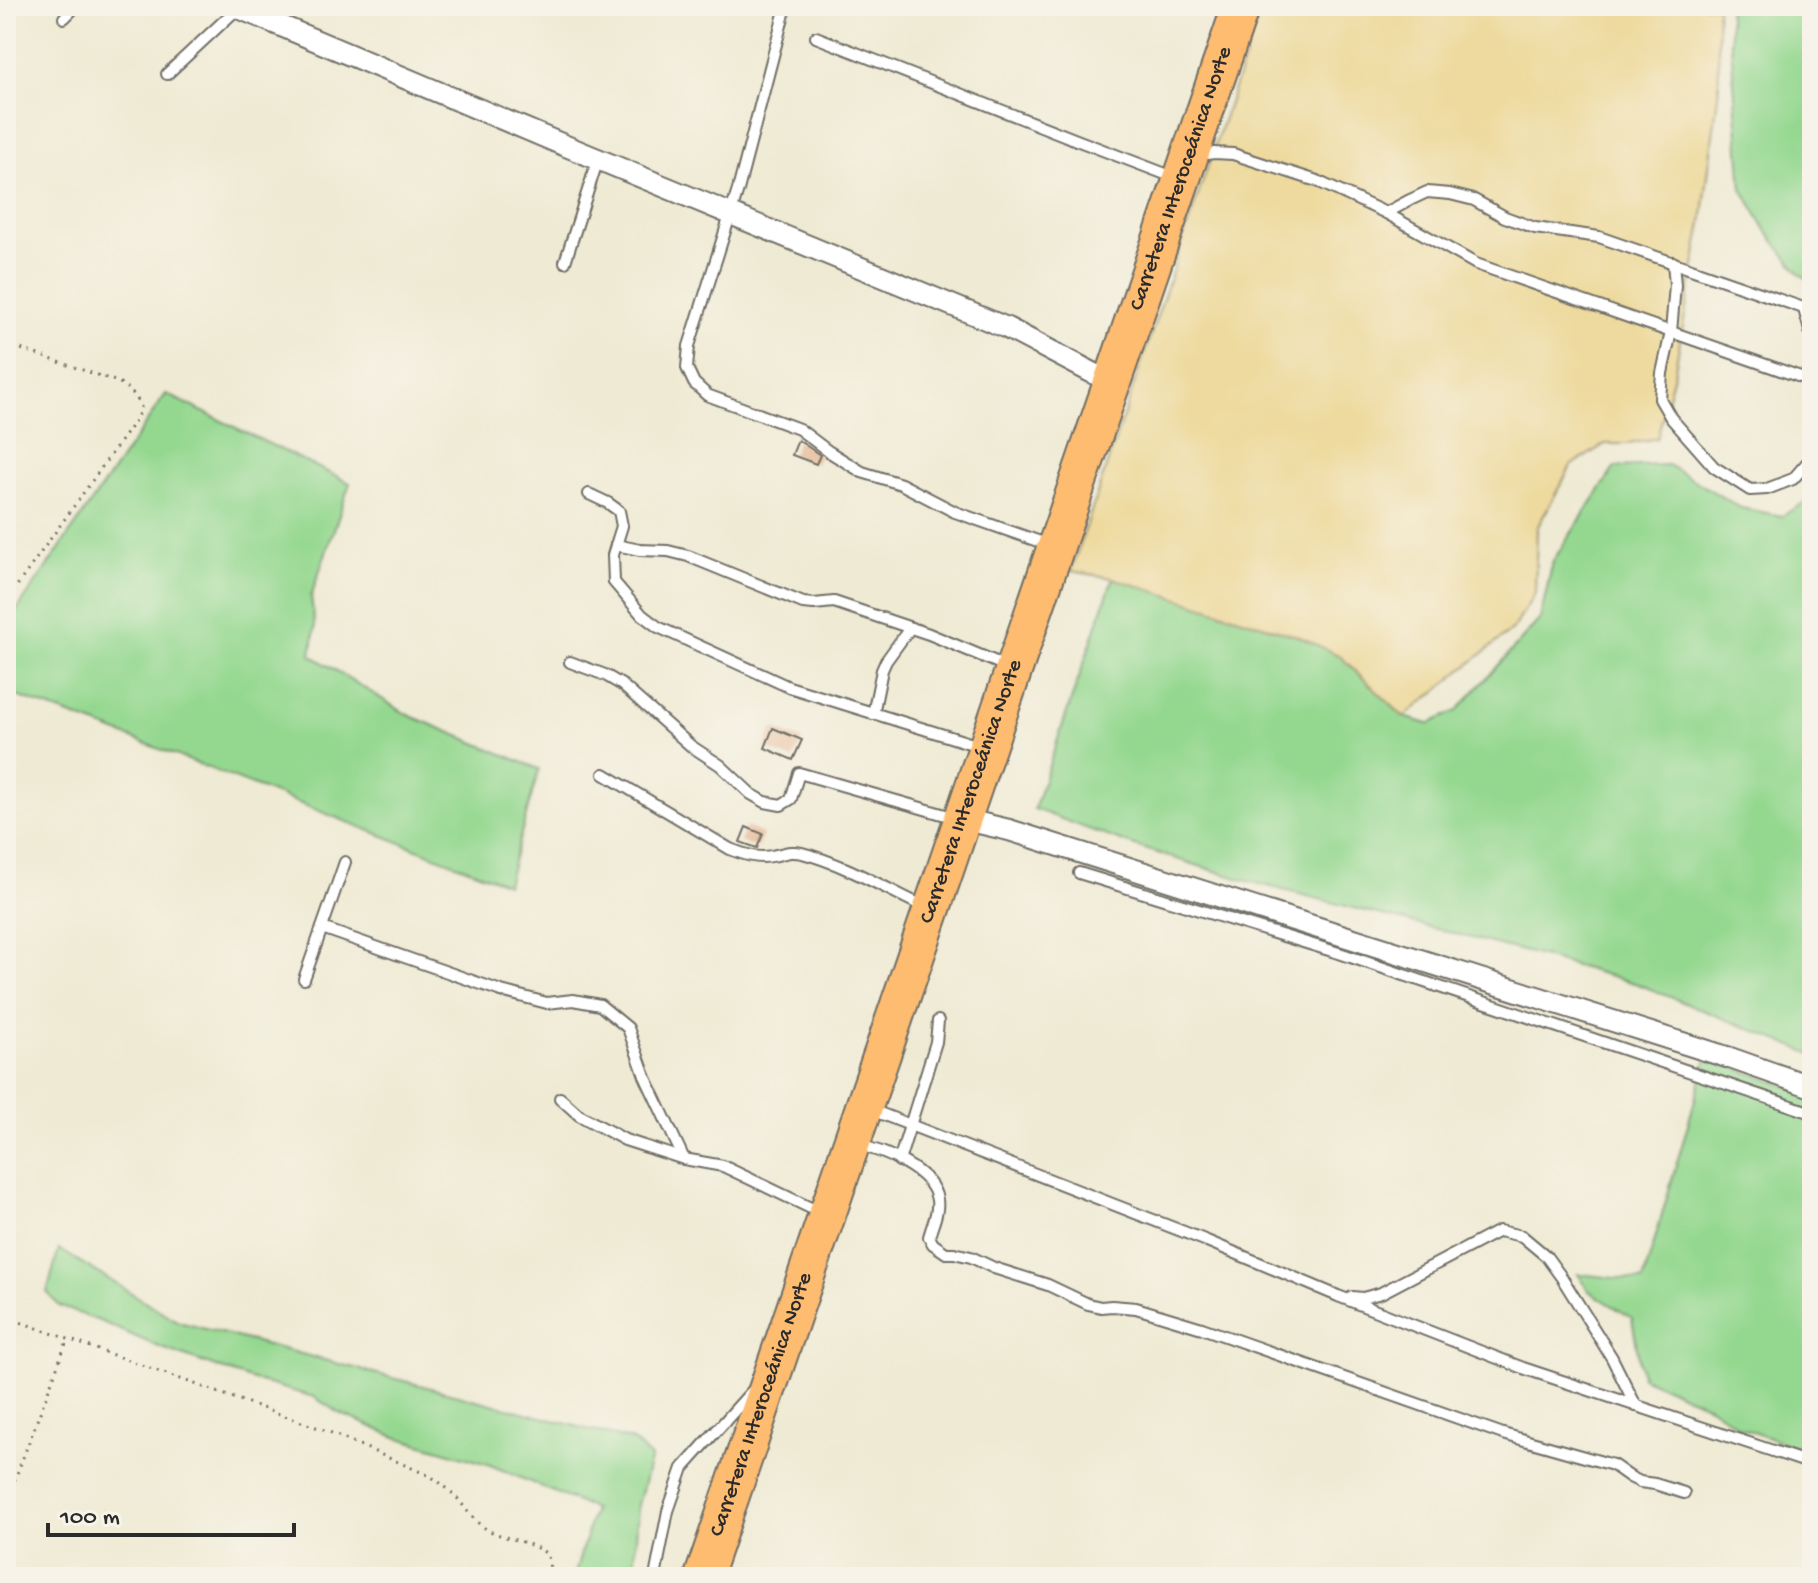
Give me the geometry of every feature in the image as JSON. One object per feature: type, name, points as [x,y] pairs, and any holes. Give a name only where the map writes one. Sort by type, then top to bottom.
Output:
[{"type":"highway","name":"Carretera Interoceánica Norte","points":[[703,1577],[1241,6]]},
{"type":"street","points":[[236,7],[1007,328],[1112,383]]},
{"type":"street","points":[[962,819],[1009,830],[1145,872],[1730,1058],[1812,1087]]},
{"type":"lane","points":[[64,18],[76,6]]},
{"type":"lane","points":[[786,6],[738,190],[689,346],[687,368],[694,383],[707,395],[799,429],[862,472],[901,484],[955,512],[1055,547]]},
{"type":"lane","points":[[167,74],[236,7]]},
{"type":"lane","points":[[816,37],[1079,141],[1186,168],[1214,153],[1260,161],[1317,181],[1386,213],[1476,264],[1812,381]]},
{"type":"lane","points":[[565,262],[598,159]]},
{"type":"lane","points":[[1386,213],[1427,192],[1474,200],[1505,217],[1535,228],[1599,237],[1808,310],[1812,338]]},
{"type":"lane","points":[[1673,262],[1675,285],[1671,332],[1660,399],[1671,418],[1714,467],[1750,490],[1767,489],[1793,479],[1812,457]]},
{"type":"lane","points":[[589,494],[619,511],[622,526],[613,555],[614,582],[642,615],[658,627],[789,687],[986,748]]},
{"type":"lane","points":[[616,545],[688,556],[803,603],[834,602],[1013,669]]},
{"type":"lane","points":[[873,714],[882,670],[910,628]]},
{"type":"lane","points":[[570,662],[622,685],[691,746],[765,802],[781,805],[791,799],[799,773],[962,819]]},
{"type":"lane","points":[[604,774],[730,849],[746,855],[769,857],[790,851],[802,853],[833,863],[931,910]]},
{"type":"lane","points":[[304,979],[345,862]]},
{"type":"lane","points":[[1079,873],[1342,954],[1812,1113]]},
{"type":"lane","points":[[322,928],[501,991],[547,1003],[573,1000],[600,1005],[628,1028],[645,1076],[684,1159]]},
{"type":"lane","points":[[899,1161],[936,1042],[938,1021]]},
{"type":"lane","points":[[560,1098],[579,1115],[625,1140],[684,1159],[723,1166],[827,1216]]},
{"type":"lane","points":[[864,1107],[1523,1368],[1812,1464]]},
{"type":"lane","points":[[851,1144],[877,1149],[920,1172],[932,1185],[937,1197],[937,1210],[929,1237],[946,1253],[971,1257],[1073,1295],[1088,1304],[1136,1308],[1202,1328],[1503,1434],[1613,1465],[1640,1482],[1684,1493]]},
{"type":"lane","points":[[1338,1296],[1363,1298],[1381,1293],[1499,1231],[1522,1236],[1546,1256],[1562,1278],[1612,1358],[1636,1406]]},
{"type":"lane","points":[[655,1577],[668,1511],[683,1468],[739,1403],[775,1368]]},
{"type":"path","points":[[6,344],[118,382],[137,397],[141,407],[137,418],[6,601]]},
{"type":"path","points":[[6,1317],[327,1431],[430,1476],[443,1484],[473,1519],[489,1531],[541,1549],[548,1555],[551,1577]]},
{"type":"path","points":[[6,1503],[68,1338]]},
{"type":"green space","points":[[1728,6],[1812,6],[1812,281],[1801,275],[1767,232],[1742,189]]},
{"type":"green space","points":[[166,394],[350,483],[311,596],[315,628],[311,655],[408,715],[539,769],[507,884],[6,692],[6,626]]},
{"type":"green space","points":[[1668,465],[1741,508],[1782,516],[1812,498],[1812,1054],[1638,984],[1530,953],[1244,880],[1129,844],[1034,809],[1113,578],[1300,637],[1339,655],[1404,717],[1428,724],[1457,711],[1540,619],[1553,561],[1615,467]]},
{"type":"green space","points":[[1707,1058],[1812,1095],[1812,1453],[1741,1428],[1709,1406],[1642,1377],[1632,1318],[1589,1291],[1578,1274],[1643,1281]]},
{"type":"green space","points":[[59,1249],[179,1322],[633,1441],[651,1457],[638,1505],[634,1577],[574,1577],[594,1509],[488,1464],[396,1437],[339,1413],[314,1397],[250,1379],[159,1347],[59,1306],[47,1292]]},
{"type":"sand","points":[[1262,6],[1717,6],[1719,87],[1702,223],[1674,374],[1657,438],[1629,444],[1605,444],[1571,466],[1537,528],[1535,593],[1514,628],[1404,717],[1339,655],[1300,637],[1113,578],[1071,571]]},
{"type":"building","points":[[798,440],[820,455],[816,464],[792,455]]},
{"type":"building","points":[[773,728],[802,740],[793,760],[765,748]]},
{"type":"building","points":[[746,827],[763,834],[757,848],[740,842]]}]
